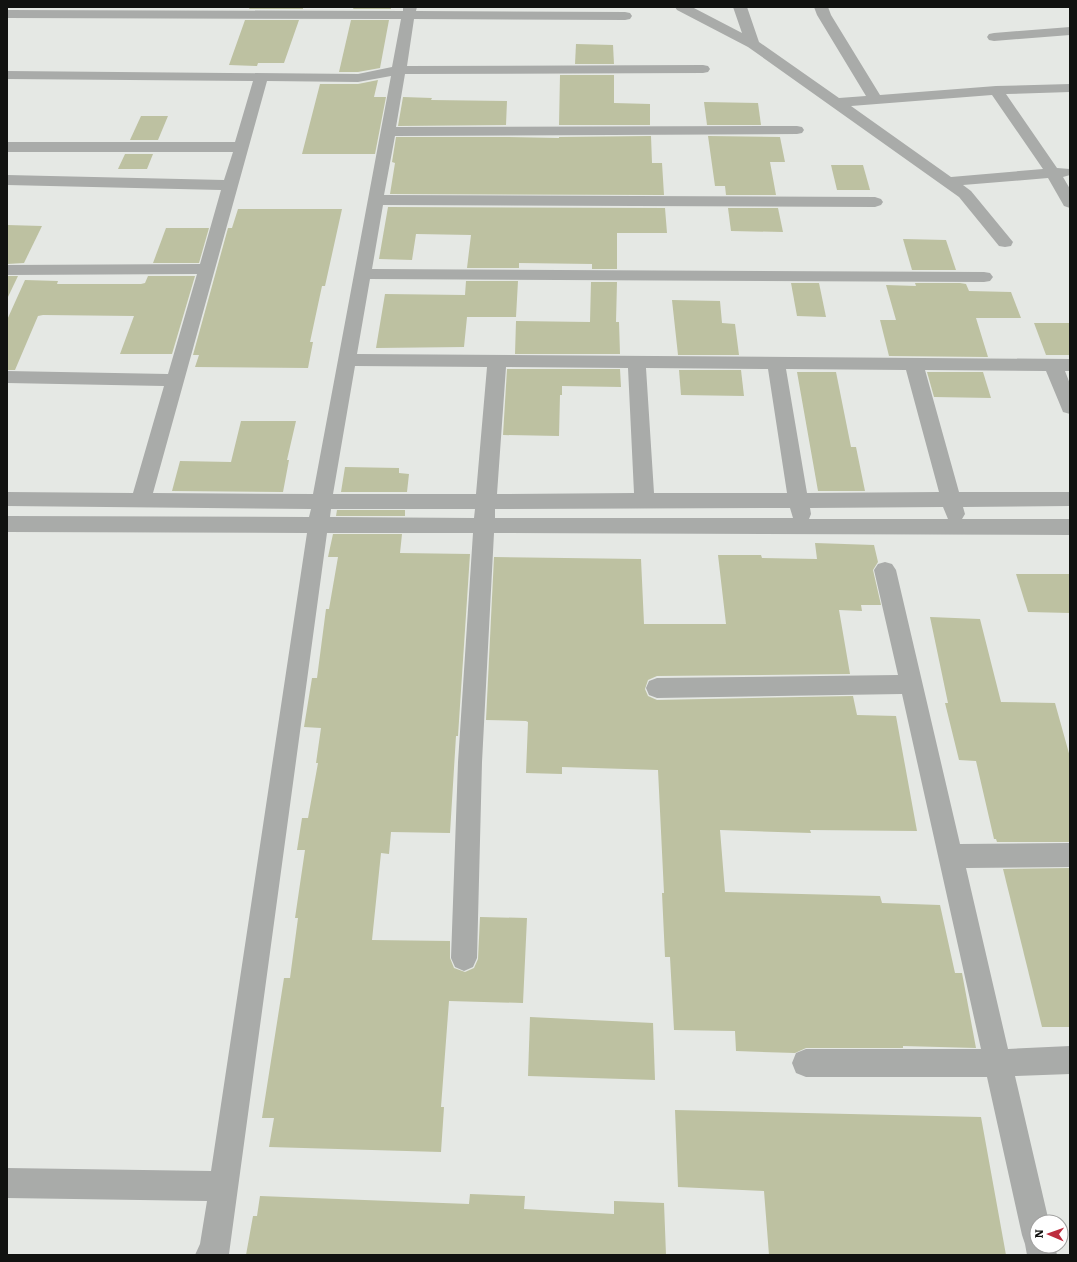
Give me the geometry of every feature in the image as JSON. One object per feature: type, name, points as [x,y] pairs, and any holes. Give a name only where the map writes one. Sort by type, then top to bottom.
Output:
[{"type":"street","points":[[682,7],[753,44],[949,182],[965,194],[1005,242]]},
{"type":"street","points":[[740,7],[753,44]]},
{"type":"street","points":[[821,7],[824,15],[876,100]]},
{"type":"street","points":[[7,14],[141,11],[409,11],[625,16]]},
{"type":"street","points":[[210,1255],[214,1254],[320,514],[409,11]]},
{"type":"street","points":[[994,37],[1070,31]]},
{"type":"street","points":[[7,75],[358,78],[398,70],[702,69]]},
{"type":"street","points":[[141,501],[261,78]]},
{"type":"street","points":[[837,103],[996,90],[1070,88]]},
{"type":"street","points":[[996,90],[1053,173],[1070,203]]},
{"type":"street","points":[[388,132],[797,130]]},
{"type":"street","points":[[7,147],[241,147]]},
{"type":"street","points":[[949,182],[1070,172]]},
{"type":"street","points":[[7,180],[230,185]]},
{"type":"street","points":[[376,200],[875,202]]},
{"type":"street","points":[[7,270],[206,269]]},
{"type":"street","points":[[363,274],[984,277]]},
{"type":"street","points":[[348,360],[1061,365],[1070,408]]},
{"type":"street","points":[[464,958],[470,762],[484,526],[497,361]]},
{"type":"street","points":[[637,362],[644,501]]},
{"type":"street","points":[[776,363],[803,527]]},
{"type":"street","points":[[914,364],[958,527]]},
{"type":"street","points":[[7,378],[175,380]]},
{"type":"street","points":[[7,499],[141,501],[484,526],[1070,527]]},
{"type":"street","points":[[7,524],[320,514],[486,502],[1070,499]]},
{"type":"street","points":[[885,570],[1032,1214]]},
{"type":"street","points":[[657,688],[911,684]]},
{"type":"street","points":[[950,856],[1070,856]]},
{"type":"street","points":[[806,1063],[998,1063],[1070,1060]]},
{"type":"street","points":[[7,1183],[224,1186]]},
{"type":"building","points":[[250,7],[303,7],[303,9],[249,9]]},
{"type":"building","points":[[354,7],[391,7],[391,9],[353,9]]},
{"type":"building","points":[[245,20],[299,20],[284,63],[258,63],[257,66],[229,65]]},
{"type":"building","points":[[351,20],[389,20],[380,68],[358,72],[339,72]]},
{"type":"building","points":[[576,44],[613,45],[614,64],[575,64]]},
{"type":"building","points":[[560,75],[614,75],[614,103],[650,104],[650,125],[559,125]]},
{"type":"building","points":[[378,80],[374,97],[386,97],[375,154],[302,154],[320,84],[358,84]]},
{"type":"building","points":[[403,97],[432,98],[431,100],[507,101],[506,125],[398,126]]},
{"type":"building","points":[[704,102],[758,103],[761,125],[707,125]]},
{"type":"building","points":[[141,116],[168,116],[158,140],[130,140]]},
{"type":"building","points":[[651,136],[652,163],[662,163],[664,195],[390,194],[395,163],[392,162],[396,137],[559,138]]},
{"type":"building","points":[[708,136],[780,137],[785,162],[770,162],[776,195],[726,195],[725,186],[715,186]]},
{"type":"building","points":[[125,154],[153,154],[147,169],[118,169]]},
{"type":"building","points":[[831,165],[863,165],[870,190],[837,190]]},
{"type":"building","points":[[388,207],[665,208],[667,233],[617,233],[617,269],[592,269],[592,264],[519,263],[519,268],[467,268],[471,235],[416,234],[412,260],[379,259]]},
{"type":"building","points":[[728,208],[778,208],[783,232],[731,231]]},
{"type":"building","points":[[238,209],[342,209],[325,286],[322,286],[310,342],[313,342],[308,368],[195,367],[199,355],[193,355],[228,228],[232,228]]},
{"type":"building","points":[[7,225],[42,226],[24,263],[7,264]]},
{"type":"building","points":[[166,228],[209,228],[199,263],[153,263]]},
{"type":"building","points":[[903,239],[946,240],[956,270],[912,270]]},
{"type":"building","points":[[7,276],[18,276],[7,299]]},
{"type":"building","points":[[148,276],[195,276],[172,354],[120,354],[134,316],[43,315],[38,316],[15,370],[7,370],[7,320],[25,280],[58,281],[57,284],[141,284],[145,283]]},
{"type":"building","points":[[466,281],[518,281],[516,317],[467,317],[464,347],[376,348],[385,294],[465,295]]},
{"type":"building","points":[[591,282],[617,282],[616,322],[619,322],[620,354],[515,354],[516,321],[590,322]]},
{"type":"building","points":[[791,283],[819,283],[826,317],[797,316]]},
{"type":"building","points":[[915,283],[960,283],[966,284],[969,291],[1011,292],[1021,318],[976,318],[988,357],[889,356],[880,320],[896,320],[886,285],[916,286]]},
{"type":"building","points":[[672,300],[720,301],[722,323],[735,324],[739,355],[678,355]]},
{"type":"building","points":[[1034,323],[1070,323],[1070,355],[1046,355]]},
{"type":"building","points":[[507,369],[620,369],[621,387],[562,386],[562,395],[560,395],[559,436],[503,435]]},
{"type":"building","points":[[679,370],[741,370],[744,396],[681,395]]},
{"type":"building","points":[[797,372],[836,372],[851,447],[856,447],[865,491],[818,491]]},
{"type":"building","points":[[927,372],[983,372],[991,398],[934,397]]},
{"type":"building","points":[[241,421],[296,421],[287,460],[289,460],[283,492],[172,491],[180,461],[231,462]]},
{"type":"building","points":[[345,467],[399,468],[399,473],[409,474],[407,492],[341,492]]},
{"type":"building","points":[[337,510],[405,510],[405,516],[336,516]]},
{"type":"building","points":[[333,534],[402,534],[400,553],[470,554],[450,833],[391,832],[389,854],[381,853],[372,940],[450,941],[450,958],[454,968],[465,972],[474,968],[478,959],[480,917],[527,918],[523,1003],[449,1001],[441,1107],[444,1107],[441,1152],[269,1147],[274,1118],[262,1118],[284,978],[290,978],[298,918],[295,918],[305,850],[297,850],[302,818],[308,818],[318,763],[316,763],[321,728],[304,727],[312,678],[317,678],[326,609],[329,609],[338,557],[328,557]]},
{"type":"building","points":[[815,543],[874,545],[878,562],[873,570],[881,605],[861,605],[862,611],[839,610],[850,674],[657,676],[648,680],[645,689],[648,696],[657,700],[853,696],[857,715],[896,716],[917,831],[810,830],[811,833],[720,830],[725,892],[880,896],[882,903],[940,905],[955,973],[962,973],[976,1048],[903,1046],[903,1048],[806,1048],[795,1053],[736,1051],[735,1031],[674,1030],[670,957],[665,957],[662,893],[664,893],[658,770],[562,767],[562,774],[526,773],[528,722],[486,720],[494,557],[641,559],[644,624],[726,624],[718,555],[761,555],[762,558],[817,559]]},
{"type":"building","points":[[1016,574],[1070,574],[1070,613],[1028,612]]},
{"type":"building","points":[[930,617],[980,619],[1001,702],[1055,703],[1070,757],[1070,842],[997,842],[996,839],[994,839],[976,761],[959,760],[945,703],[948,703]]},
{"type":"building","points":[[1070,868],[1070,1027],[1042,1027],[1003,869]]},
{"type":"building","points":[[530,1017],[653,1023],[655,1080],[528,1076]]},
{"type":"building","points":[[675,1110],[981,1117],[1006,1255],[769,1255],[764,1191],[678,1187]]},
{"type":"building","points":[[470,1194],[525,1196],[524,1209],[614,1214],[614,1201],[664,1203],[666,1255],[246,1255],[253,1216],[257,1216],[260,1196],[469,1204]]}]
